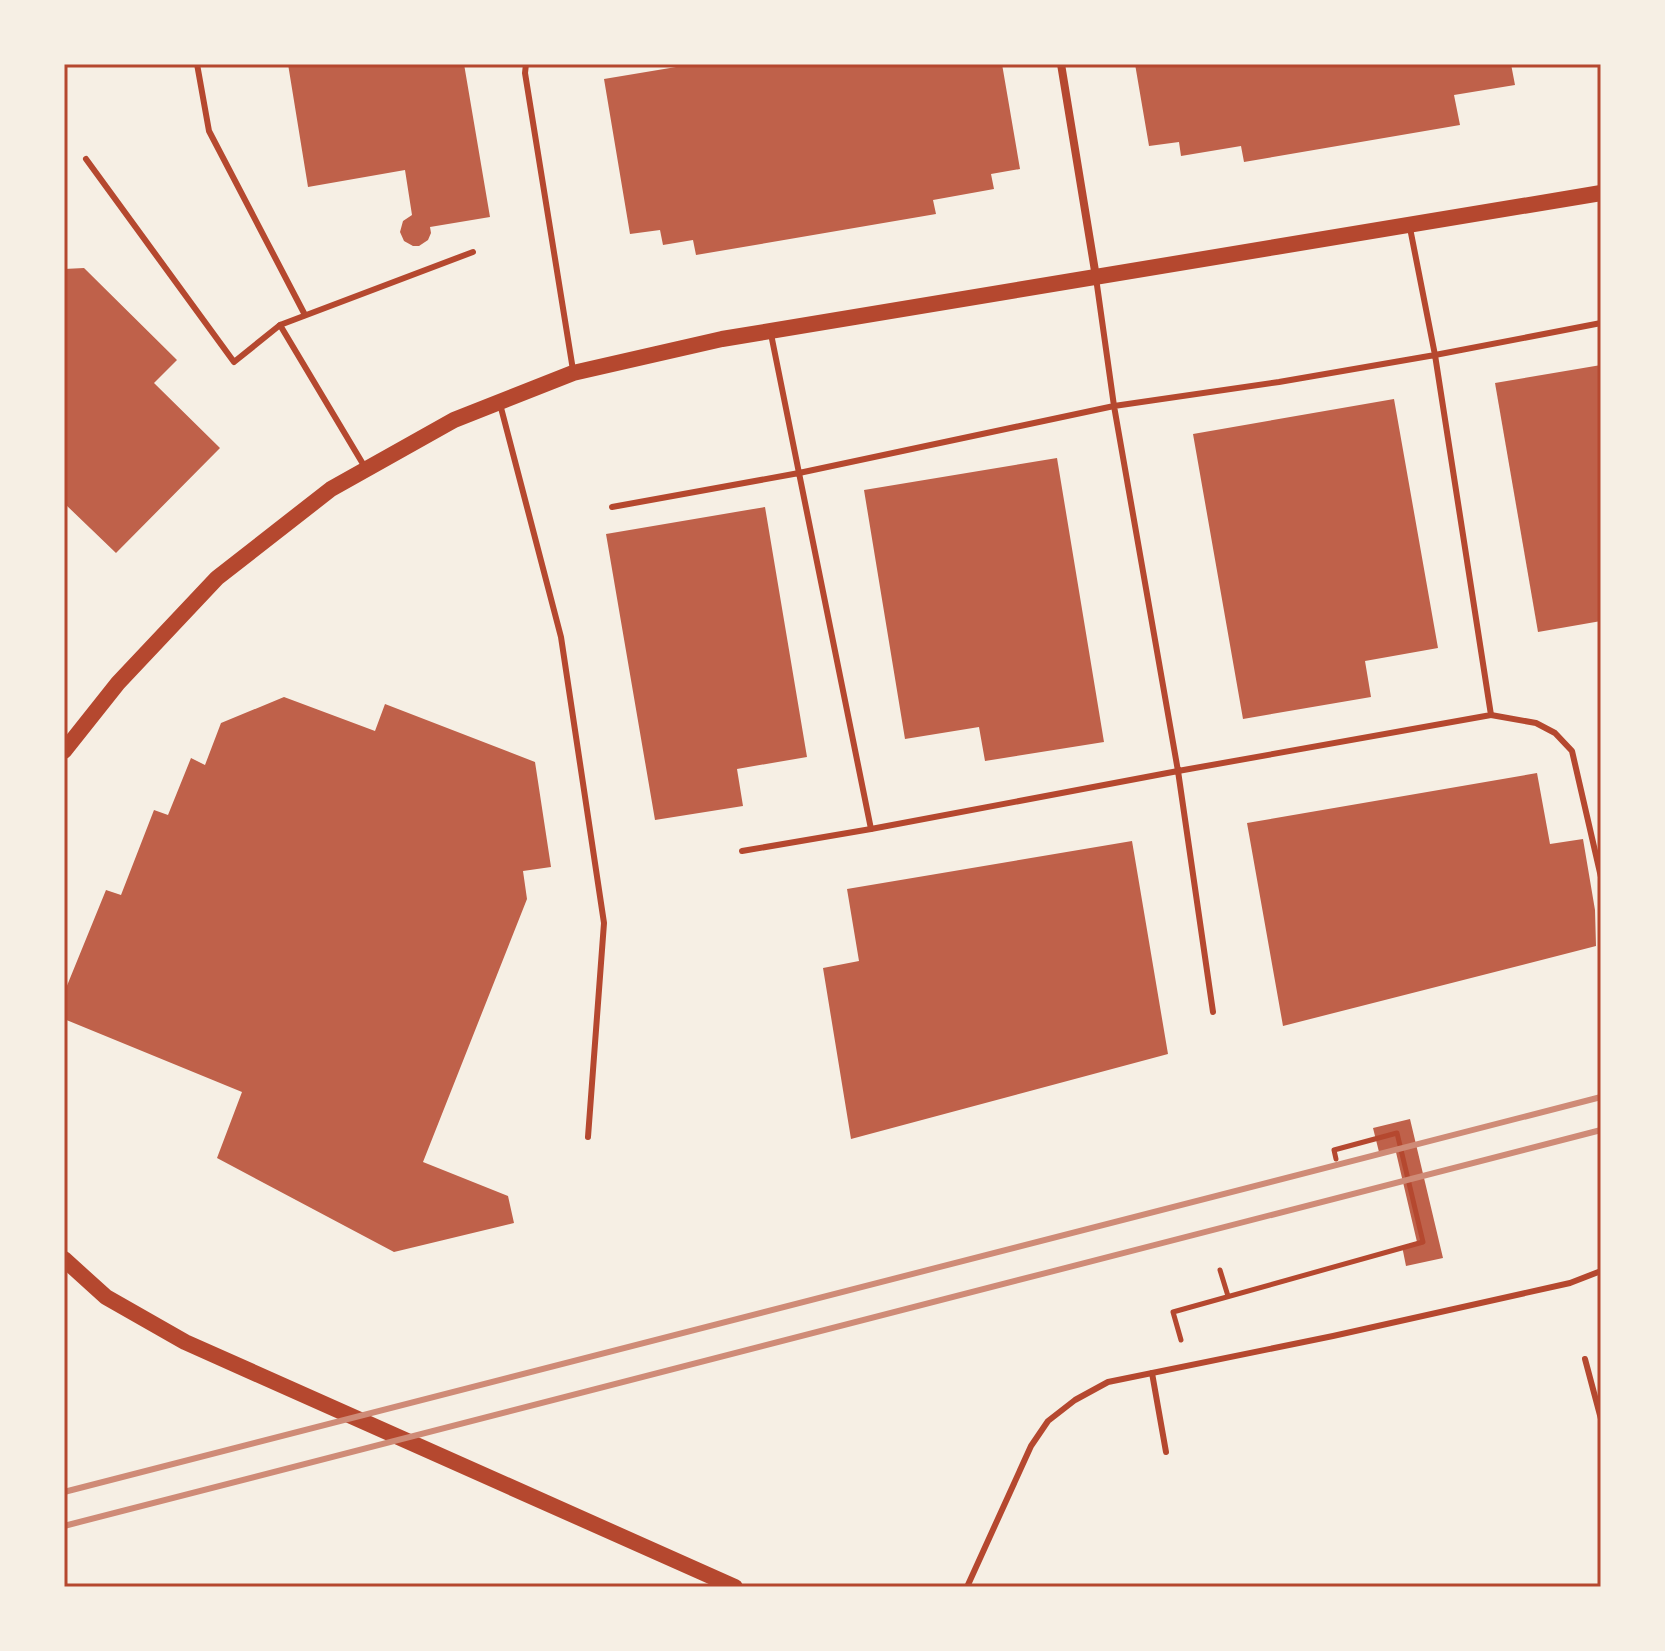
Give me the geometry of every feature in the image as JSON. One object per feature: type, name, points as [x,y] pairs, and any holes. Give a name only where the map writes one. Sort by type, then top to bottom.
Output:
[{"type":"main road","points":[[64,751],[118,683],[217,578],[331,489],[454,420],[573,373],[722,339],[1601,193]]},
{"type":"main road","points":[[64,1259],[106,1297],[185,1342],[735,1587]]},
{"type":"street","points":[[1061,64],[1096,277]]},
{"type":"lane","points":[[197,64],[209,131],[305,315]]},
{"type":"lane","points":[[526,64],[573,373]]},
{"type":"lane","points":[[86,159],[234,362],[280,325],[473,252]]},
{"type":"lane","points":[[1409,225],[1435,355],[1491,715]]},
{"type":"lane","points":[[1096,277],[1114,406],[1178,771],[1213,1012]]},
{"type":"lane","points":[[612,507],[799,473],[1114,406],[1279,382],[1601,323]]},
{"type":"lane","points":[[280,325],[366,469]]},
{"type":"lane","points":[[770,331],[871,829]]},
{"type":"lane","points":[[499,402],[561,637],[604,923],[588,1137]]},
{"type":"lane","points":[[742,851],[1491,715],[1536,723],[1555,733],[1572,751],[1601,877]]},
{"type":"lane","points":[[967,1587],[1031,1446],[1048,1421],[1075,1400],[1108,1382],[1570,1283],[1601,1271]]},
{"type":"lane","points":[[1585,1359],[1601,1419]]},
{"type":"lane","points":[[1152,1373],[1166,1452]]},
{"type":"path","points":[[1181,1340],[1173,1312],[1423,1242],[1397,1133],[1334,1150],[1336,1159]]},
{"type":"path","points":[[1220,1270],[1228,1296]]},
{"type":"building","points":[[288,64],[464,64],[490,217],[430,227],[428,240],[413,246],[404,241],[400,232],[403,221],[412,215],[405,170],[308,187]]},
{"type":"building","points":[[694,64],[1002,64],[1020,169],[991,174],[994,189],[933,200],[936,214],[696,255],[693,240],[663,245],[660,230],[630,234],[604,79]]},
{"type":"building","points":[[1135,64],[1511,64],[1515,85],[1454,95],[1460,125],[1244,162],[1241,146],[1181,156],[1179,142],[1149,146]]},
{"type":"building","points":[[84,268],[177,360],[154,383],[220,448],[116,553],[64,503],[64,269]]},
{"type":"building","points":[[1601,365],[1601,621],[1538,632],[1495,383]]},
{"type":"building","points":[[1394,399],[1438,648],[1365,661],[1371,697],[1243,719],[1193,434]]},
{"type":"building","points":[[1057,458],[1104,742],[985,761],[979,727],[905,739],[864,490]]},
{"type":"building","points":[[765,507],[807,757],[737,769],[743,806],[655,820],[606,534]]},
{"type":"building","points":[[284,697],[375,731],[385,704],[535,762],[551,867],[523,871],[527,899],[423,1162],[508,1196],[514,1223],[394,1252],[217,1158],[242,1092],[64,1019],[64,993],[106,890],[121,895],[154,810],[168,815],[191,758],[205,765],[221,723]]},
{"type":"building","points":[[1537,773],[1550,844],[1583,839],[1595,910],[1596,946],[1283,1026],[1247,823]]},
{"type":"building","points":[[1132,841],[1168,1054],[851,1139],[823,968],[859,961],[847,889]]},
{"type":"building","points":[[1410,1119],[1443,1258],[1406,1266],[1402,1246],[1417,1242],[1395,1148],[1379,1152],[1373,1128]]},
{"type":"railway","points":[[64,1492],[1601,1097]]},
{"type":"railway","points":[[64,1526],[1601,1130]]}]
